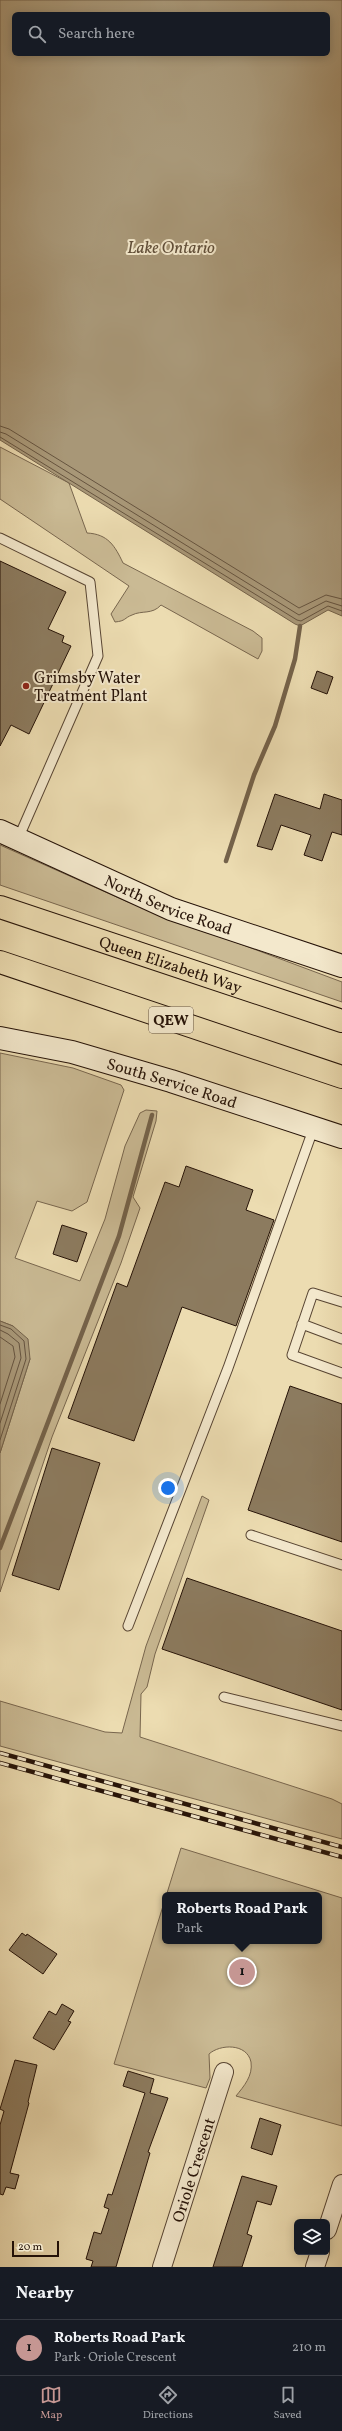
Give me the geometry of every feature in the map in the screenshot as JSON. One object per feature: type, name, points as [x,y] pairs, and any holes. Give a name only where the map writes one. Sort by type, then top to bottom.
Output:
[{"type":"highway","name":"Queen Elizabeth Way","points":[[0,907],[342,1021]]},
{"type":"highway","name":"QEW","points":[[0,962],[342,1077]]},
{"type":"street","name":"North Service Road","points":[[9,835],[171,910],[342,966]]},
{"type":"street","name":"South Service Road","points":[[0,1038],[72,1052],[171,1081],[342,1137]]},
{"type":"street","name":"Oriole Crescent","points":[[162,2267],[224,2072]]},
{"type":"street","points":[[330,2221],[342,2184]]},
{"type":"street","points":[[315,2267],[319,2255]]},
{"type":"lane","points":[[0,538],[90,582],[98,656],[9,835]]},
{"type":"lane","points":[[128,1626],[228,1368],[314,1127]]},
{"type":"lane","points":[[342,1302],[313,1293],[292,1355],[342,1373]]},
{"type":"lane","points":[[302,1324],[342,1339]]},
{"type":"lane","points":[[250,1535],[342,1565]]},
{"type":"lane","points":[[224,1697],[342,1726]]},
{"type":"shaded area","points":[[0,447],[69,483],[87,533],[106,538],[114,546],[123,563],[253,631],[262,638],[262,651],[258,659],[161,605],[154,610],[129,616],[119,622],[115,622],[111,614],[129,586],[0,499]]},
{"type":"shaded area","points":[[0,845],[128,902],[342,982],[342,1002],[0,885]]},
{"type":"shaded area","points":[[0,1053],[73,1068],[121,1085],[124,1090],[87,1202],[72,1211],[37,1201],[15,1258],[80,1281],[105,1219],[125,1146],[140,1113],[146,1110],[157,1111],[156,1121],[133,1197],[140,1208],[121,1263],[52,1437],[0,1592],[0,1453],[30,1359],[13,1326],[0,1321]]},
{"type":"shaded area","points":[[202,1496],[209,1500],[155,1654],[147,1687],[141,1694],[140,1737],[332,1799],[342,1804],[342,1839],[0,1746],[0,1701],[105,1732],[122,1733],[146,1646]]},
{"type":"shaded area","points":[[181,1848],[342,1898],[342,2126],[236,2096],[251,2072],[251,2062],[248,2056],[239,2048],[220,2048],[209,2054],[210,2078],[206,2088],[114,2064],[162,1910],[162,1944],[322,1944],[322,1892],[167,1892]]},
{"type":"water","name":"Lake Ontario","points":[[0,0],[342,0],[342,616],[328,610],[300,626],[0,440]]},
{"type":"water","points":[[0,1321],[13,1326],[28,1339],[30,1359],[0,1453]]},
{"type":"building","name":"Grimsby Water Treatment Plant","points":[[0,561],[66,592],[48,629],[64,636],[62,642],[71,646],[29,734],[11,725],[0,746]]},
{"type":"building","points":[[317,671],[333,677],[327,694],[311,688]]},
{"type":"building","points":[[275,794],[320,809],[324,794],[342,800],[342,835],[332,832],[322,861],[304,855],[311,835],[281,825],[272,850],[257,846]]},
{"type":"building","points":[[186,1166],[253,1190],[246,1210],[274,1220],[236,1326],[182,1307],[134,1441],[68,1418],[117,1283],[127,1287],[165,1182],[179,1187]]},
{"type":"building","points":[[62,1225],[87,1233],[77,1262],[53,1254]]},
{"type":"building","points":[[290,1386],[342,1404],[342,1542],[248,1510]]},
{"type":"building","points":[[52,1448],[100,1463],[59,1590],[12,1575]]},
{"type":"building","points":[[187,1578],[342,1631],[342,1710],[162,1649]]},
{"type":"building","points":[[22,1933],[26,1936],[27,1934],[57,1954],[43,1974],[9,1950]]},
{"type":"building","points":[[62,2004],[74,2011],[68,2021],[71,2022],[54,2050],[33,2038],[49,2011],[56,2015]]},
{"type":"building","points":[[15,2060],[37,2065],[29,2103],[10,2173],[19,2175],[15,2189],[6,2187],[3,2195],[0,2194],[0,2125],[4,2111],[0,2109]]},
{"type":"building","points":[[128,2071],[154,2079],[150,2093],[168,2098],[148,2152],[150,2153],[116,2267],[91,2267],[93,2261],[86,2259],[94,2232],[101,2234],[109,2209],[104,2207],[108,2194],[112,2195],[145,2093],[123,2086]]},
{"type":"building","points":[[260,2118],[281,2125],[272,2155],[251,2148]]},
{"type":"building","points":[[242,2176],[277,2186],[271,2205],[257,2201],[247,2234],[252,2236],[242,2267],[213,2267]]},
{"type":"waterway","points":[[226,861],[254,775],[275,726],[295,659],[300,626]]},
{"type":"waterway","points":[[0,1548],[119,1236],[152,1115]]},
{"type":"railway","points":[[0,1753],[342,1847]]},
{"type":"railway","points":[[0,1763],[342,1857]]},
{"type":"place","name":"Grimsby Water Treatment Plant","points":[[26,686]]},
{"type":"place","name":"Roberts Road Park","points":[[242,1972]]}]
